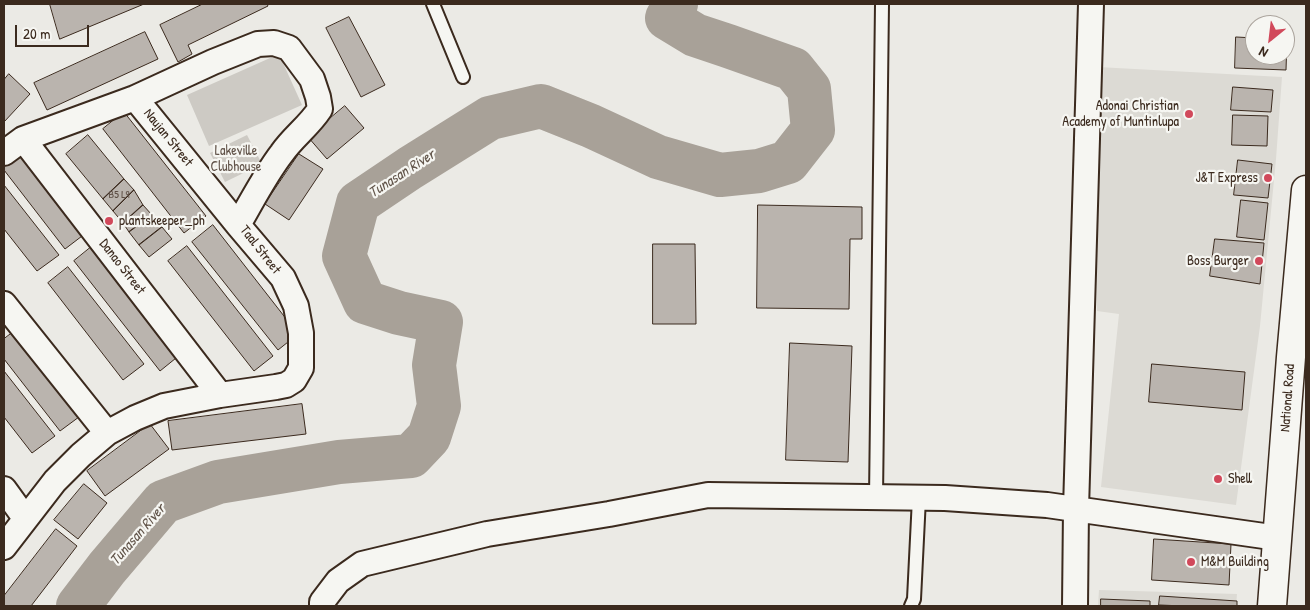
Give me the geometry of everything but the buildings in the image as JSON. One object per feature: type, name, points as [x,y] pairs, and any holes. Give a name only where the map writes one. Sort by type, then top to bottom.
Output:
[{"type":"highway","name":"National Road","points":[[1272,606],[1306,190]]},
{"type":"street","points":[[1074,606],[1091,4]]},
{"type":"street","name":"Taal Street","points":[[4,153],[23,139],[136,98],[213,62],[258,44],[274,43],[289,48],[312,79],[318,96],[320,110],[281,153],[238,225],[283,278],[296,306],[301,333],[301,368],[294,380],[286,385],[164,406],[135,418],[108,433],[81,455],[55,481],[4,547]]},
{"type":"street","name":"Naujan Street","points":[[136,98],[238,225]]},
{"type":"street","name":"Danao Street","points":[[23,139],[220,395]]},
{"type":"street","points":[[4,304],[108,433]]},
{"type":"street","points":[[4,489],[25,518]]},
{"type":"street","points":[[322,606],[322,602],[338,581],[362,564],[487,534],[609,514],[708,495],[945,498],[1047,505],[1278,538]]},
{"type":"lane","points":[[433,4],[463,77]]},
{"type":"lane","points":[[876,497],[882,4]]},
{"type":"lane","points":[[911,606],[914,599],[919,498]]},
{"type":"shaded area","points":[[1098,67],[1282,77],[1260,326],[1236,505],[1101,487],[1119,314],[1097,311]]},
{"type":"shaded area","points":[[1099,590],[1237,594],[1236,606],[1098,606]]},
{"type":"green space","points":[[279,54],[302,105],[209,146],[187,95]]},
{"type":"green space","name":"Lakeville Clubhouse","points":[[247,135],[262,164],[225,182],[210,153]]},
{"type":"waterway","name":"Tunasan River","points":[[78,606],[107,568],[163,502],[218,482],[339,462],[411,456],[429,437],[439,406],[434,365],[441,322],[399,313],[365,302],[344,256],[358,203],[410,168],[490,118],[541,106],[591,126],[658,157],[720,175],[759,171],[788,162],[813,130],[809,89],[793,69],[695,35],[667,18],[676,4]]},
{"type":"place","name":"Adonai Christian Academy of Muntinlupa","points":[[1189,114]]},
{"type":"place","name":"J&T Express","points":[[1268,178]]},
{"type":"place","name":"plantskeeper_ph","points":[[109,221]]},
{"type":"place","name":"Boss Burger","points":[[1259,261]]},
{"type":"place","name":"Shell","points":[[1218,479]]},
{"type":"place","name":"M&M Building","points":[[1191,562]]}]
